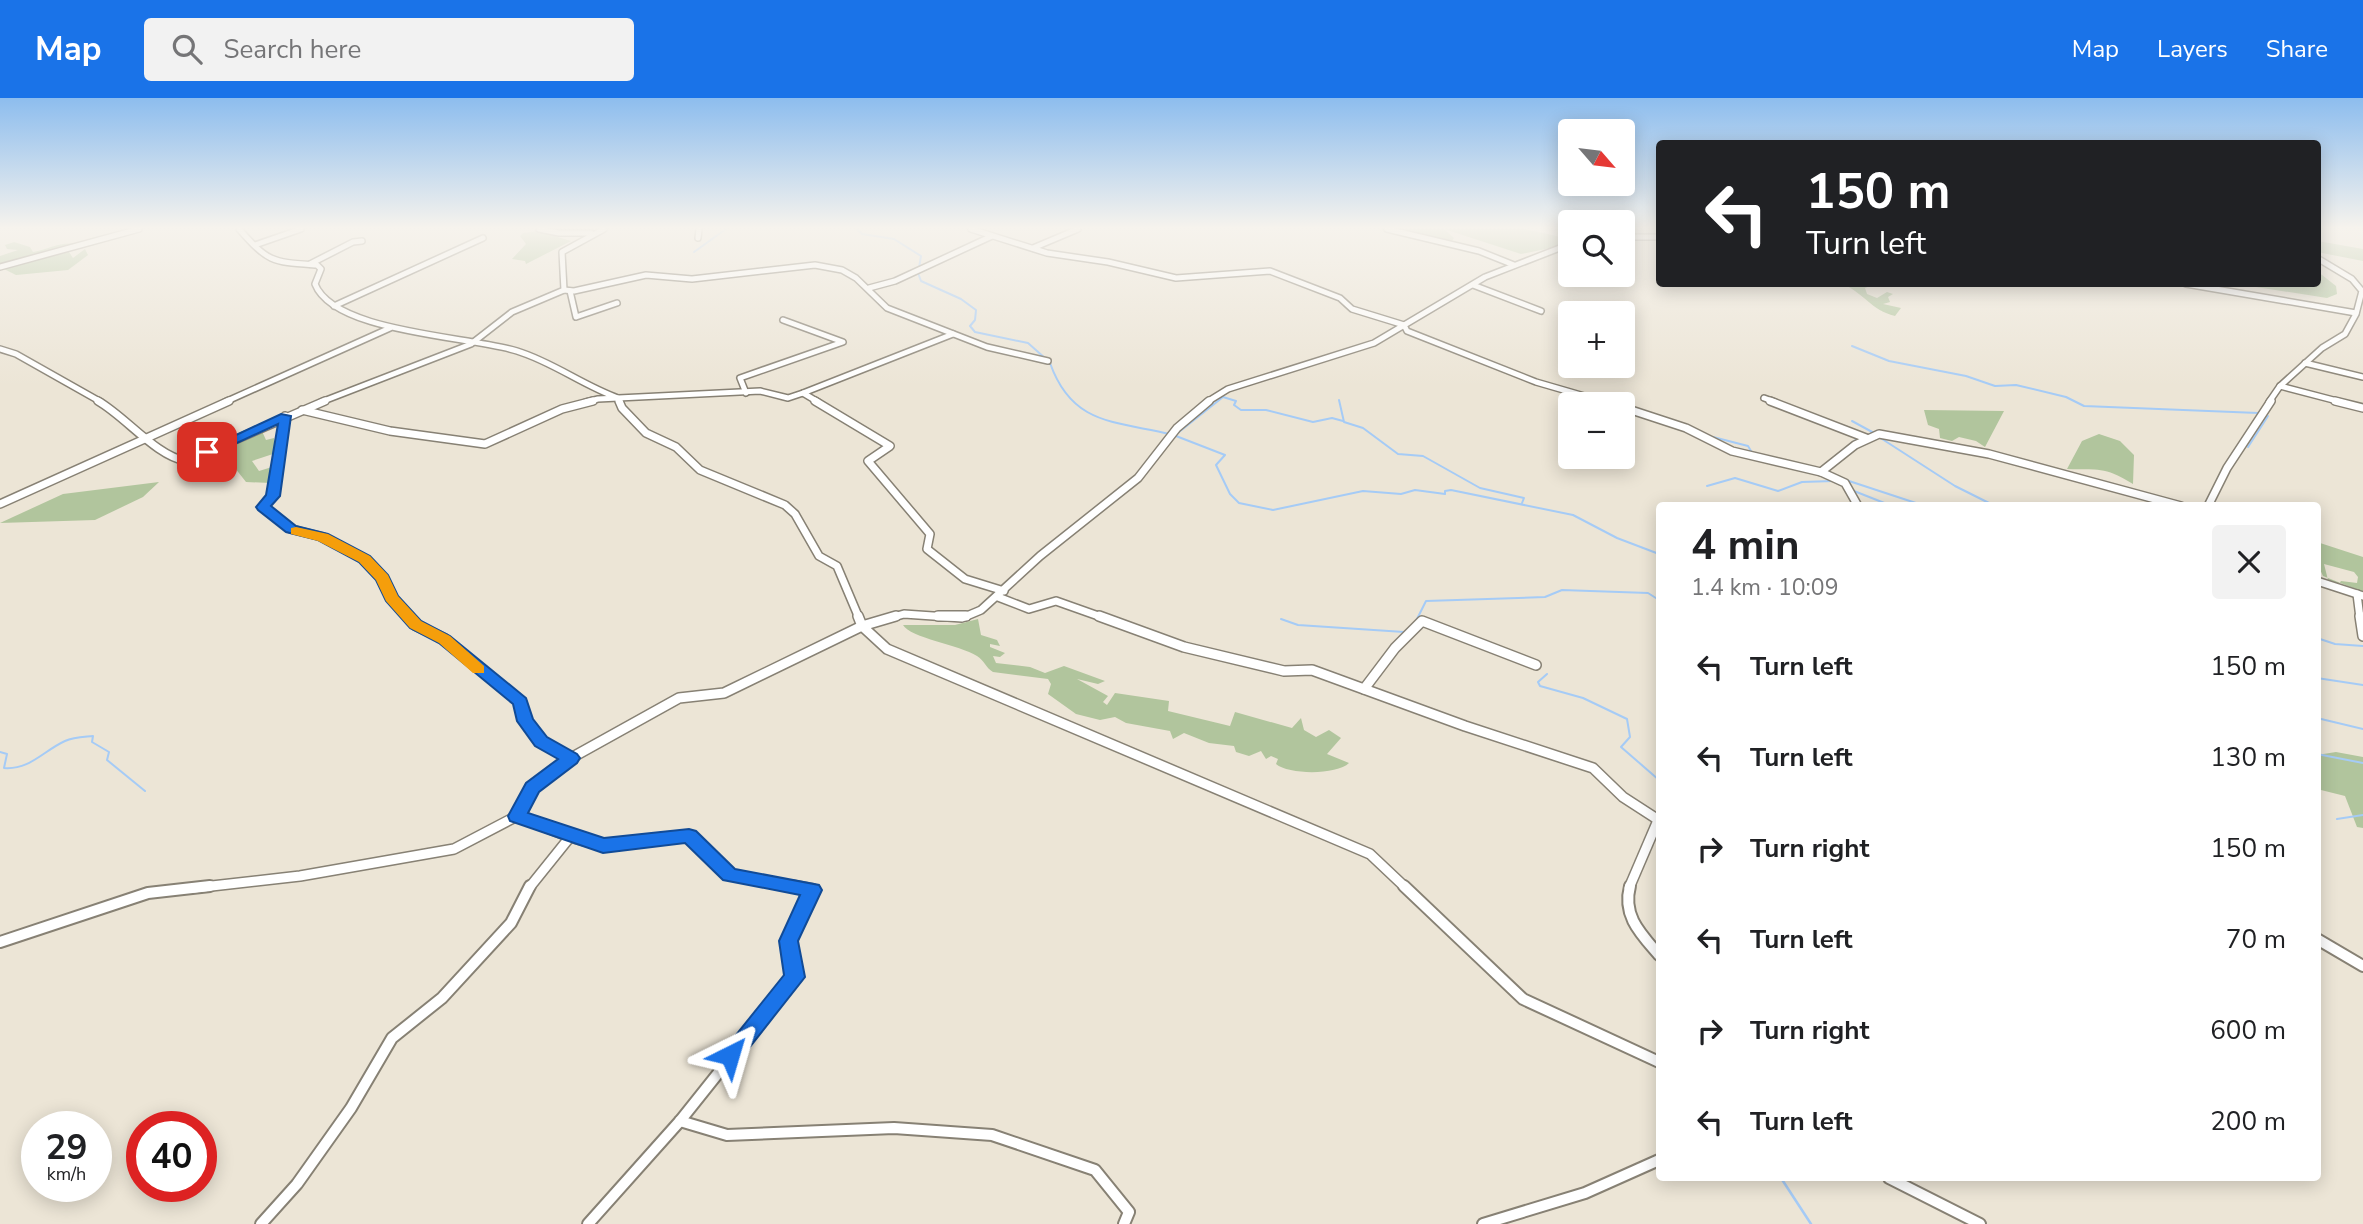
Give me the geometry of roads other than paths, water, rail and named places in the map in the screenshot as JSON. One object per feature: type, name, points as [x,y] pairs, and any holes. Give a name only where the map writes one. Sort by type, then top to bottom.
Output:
[{"type":"street","points":[[316,282],[320,297],[334,306],[390,328],[514,350],[547,362],[588,387],[618,398],[622,408],[646,433],[676,447],[700,470],[785,505],[794,514],[819,556],[837,566],[862,626],[887,649],[1370,854],[1523,999],[1628,1045],[1656,1060]]},
{"type":"street","points":[[334,306],[388,282]]},
{"type":"street","points":[[565,282],[576,317],[617,303]]},
{"type":"street","points":[[0,349],[23,354],[37,367],[86,391],[125,419],[147,439],[179,461],[186,461],[285,416],[472,342],[512,312],[567,291],[614,282]]},
{"type":"street","points":[[859,282],[887,308],[1001,351],[1048,361]]},
{"type":"street","points":[[869,288],[893,282]]},
{"type":"street","points":[[1297,282],[1340,298],[1353,309],[1404,325],[1407,331],[1500,369],[1573,392]]},
{"type":"street","points":[[0,942],[148,893],[300,876],[454,849],[480,838],[517,816],[532,787],[571,758],[679,698],[724,692],[825,647],[862,626],[904,614],[962,618],[981,610],[1041,556],[1138,478],[1177,428],[1208,401],[1228,389],[1374,343],[1480,282]]},
{"type":"street","points":[[2210,502],[2227,468],[2280,386],[2344,334],[2358,314],[2362,291],[2355,282]]},
{"type":"street","points":[[1473,285],[1541,311]]},
{"type":"street","points":[[2203,287],[2358,314]]},
{"type":"street","points":[[746,393],[740,378],[843,342],[783,320]]},
{"type":"street","points":[[0,504],[390,328]]},
{"type":"street","points":[[302,410],[390,431],[485,444],[580,402],[760,391],[788,398],[953,334]]},
{"type":"street","points":[[2305,363],[2363,377]]},
{"type":"street","points":[[2280,386],[2363,408]]},
{"type":"street","points":[[803,393],[890,446],[868,461],[930,534],[927,549],[964,579],[1029,609],[1056,601],[1184,648],[1284,671],[1312,670],[1465,726],[1593,768],[1623,797],[1656,817]]},
{"type":"street","points":[[1764,398],[1866,438]]},
{"type":"street","points":[[1635,411],[1686,428],[1732,451],[1824,470],[1845,484],[1856,502]]},
{"type":"street","points":[[285,416],[273,496],[262,507],[291,529],[323,537],[365,559],[383,578],[391,598],[415,625],[444,639],[520,702],[525,721],[541,742],[571,758]]},
{"type":"street","points":[[1824,470],[1866,438],[1876,434],[1989,454],[2166,502]]},
{"type":"street","points":[[2321,583],[2360,595],[2363,636]]},
{"type":"street","points":[[1364,689],[1395,648],[1422,621],[1536,665]]},
{"type":"street","points":[[517,816],[603,846],[689,836],[730,875],[813,890],[789,941],[795,977],[680,1121],[588,1224]]},
{"type":"street","points":[[1656,823],[1632,877],[1625,901],[1631,919],[1656,951]]},
{"type":"street","points":[[261,1224],[297,1184],[351,1108],[392,1038],[442,998],[511,923],[533,881],[570,836]]},
{"type":"street","points":[[2321,941],[2363,967]]},
{"type":"street","points":[[680,1121],[727,1135],[894,1128],[992,1135],[1095,1170],[1129,1212],[1124,1224]]},
{"type":"street","points":[[1483,1224],[1585,1192],[1656,1161]]},
{"type":"street","points":[[1895,1181],[1979,1224]]},
{"type":"waterway","points":[[922,282],[961,299],[976,310],[975,320],[970,326],[975,332],[1028,343],[1046,359]]},
{"type":"waterway","points":[[1852,346],[1889,361],[1966,376],[1995,386],[2016,385],[2066,397],[2084,406],[2258,413]]},
{"type":"waterway","points":[[1050,363],[1059,383],[1083,409],[1113,422],[1170,434]]},
{"type":"waterway","points":[[1179,432],[1223,397],[1236,401],[1234,405],[1241,410],[1266,410],[1313,422],[1332,418],[1343,421]]},
{"type":"waterway","points":[[1339,400],[1344,422],[1363,428],[1398,454],[1423,456],[1480,488],[1524,498],[1522,503]]},
{"type":"waterway","points":[[2248,447],[2268,416]]},
{"type":"waterway","points":[[1852,421],[1874,433]]},
{"type":"waterway","points":[[1176,436],[1225,455],[1216,465],[1230,494],[1239,503],[1273,510],[1363,491],[1401,494],[1415,490],[1445,494],[1445,491],[1451,490],[1573,515],[1617,538],[1656,553]]},
{"type":"waterway","points":[[1713,437],[1748,446],[1751,451]]},
{"type":"waterway","points":[[1879,437],[1955,486],[1987,502]]},
{"type":"waterway","points":[[1821,468],[1858,438]]},
{"type":"waterway","points":[[1707,486],[1735,478],[1778,491],[1802,482],[1833,481]]},
{"type":"waterway","points":[[1846,480],[1913,502]]},
{"type":"waterway","points":[[1854,491],[1882,502]]},
{"type":"waterway","points":[[1415,623],[1426,601],[1545,597],[1562,590],[1648,593],[1656,598]]},
{"type":"waterway","points":[[1281,619],[1298,625],[1404,632],[1408,629]]},
{"type":"waterway","points":[[2321,639],[2335,644],[2363,646]]},
{"type":"waterway","points":[[1547,674],[1538,682],[1540,686],[1583,698],[1627,719],[1630,737],[1621,747],[1656,777]]},
{"type":"waterway","points":[[2321,679],[2363,685]]},
{"type":"waterway","points":[[2321,719],[2363,729]]},
{"type":"waterway","points":[[0,752],[7,754],[4,768],[13,768],[29,763],[65,741],[93,736],[92,742],[109,752],[107,760],[145,791]]},
{"type":"waterway","points":[[2321,755],[2363,763]]},
{"type":"waterway","points":[[2337,819],[2363,815]]},
{"type":"waterway","points":[[1783,1181],[1811,1224]]}]
